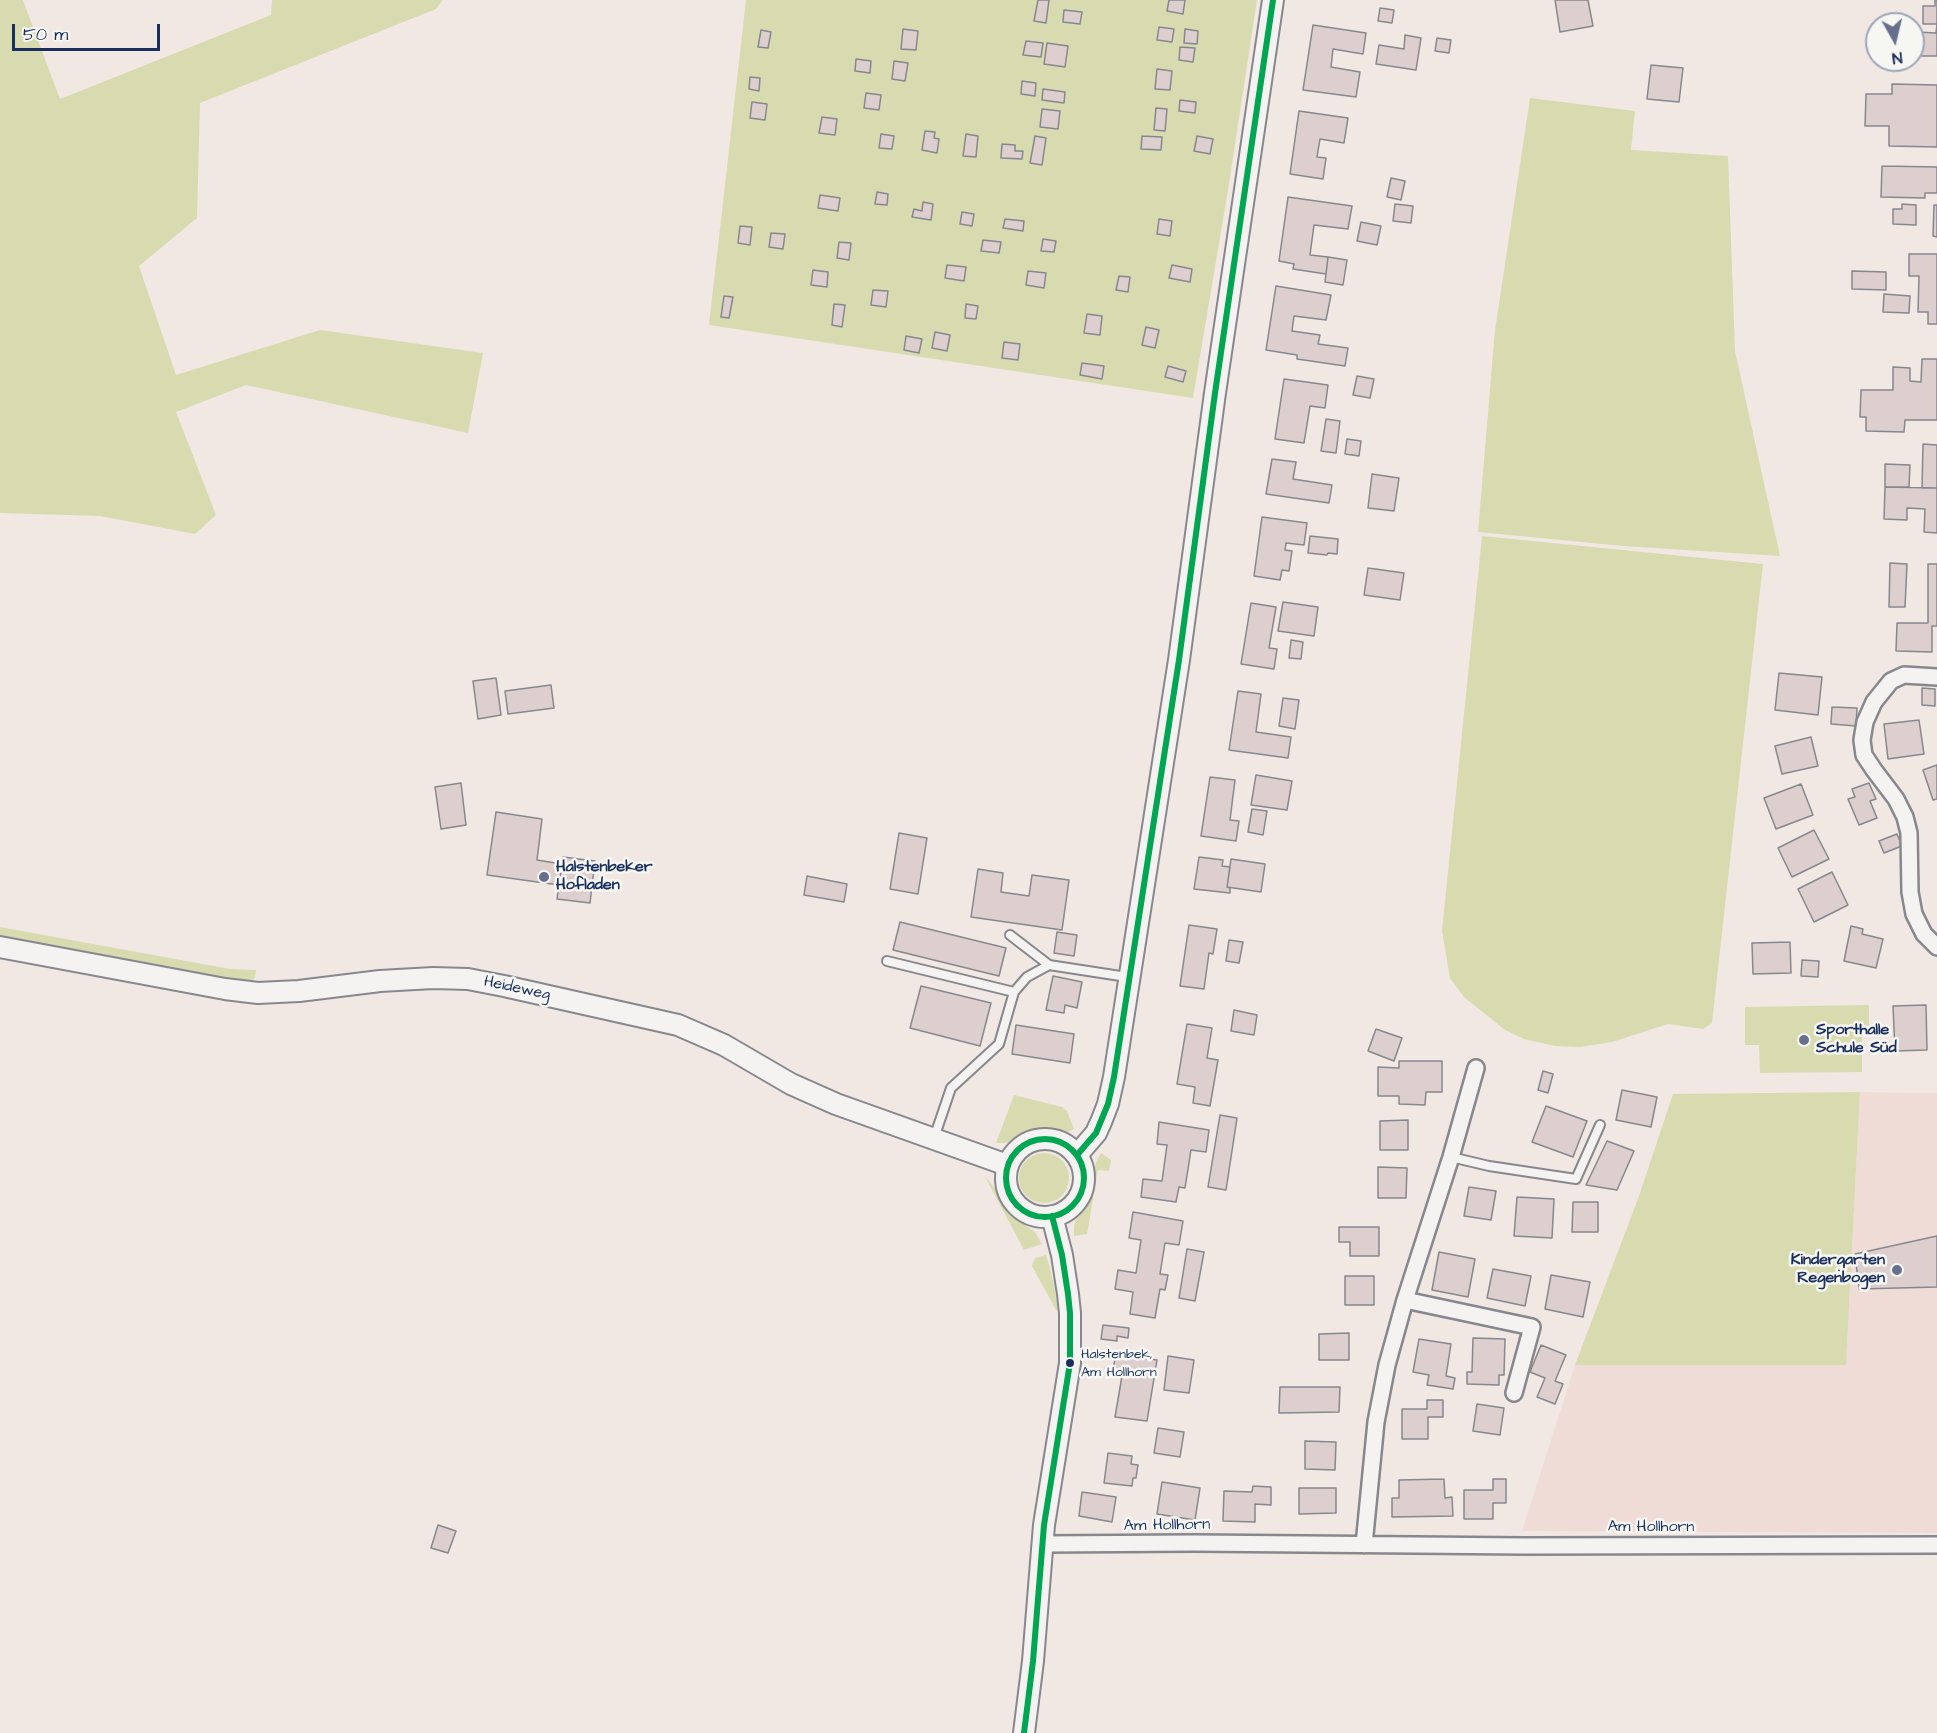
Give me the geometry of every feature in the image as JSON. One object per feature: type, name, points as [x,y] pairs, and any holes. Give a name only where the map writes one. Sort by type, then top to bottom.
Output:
[{"type":"street","points":[[1077,1155],[1096,1133],[1108,1104],[1114,1077],[1179,660],[1215,393],[1273,0]]},
{"type":"street","points":[[1937,677],[1904,675],[1891,681],[1874,702],[1865,722],[1862,740],[1864,755],[1896,799],[1905,817],[1909,833],[1910,892],[1914,914],[1924,934],[1937,947]]},
{"type":"street","name":"Heideweg","points":[[0,947],[225,989],[258,993],[433,978],[468,979],[504,986],[678,1025],[724,1045],[791,1084],[836,1104],[1007,1165]]},
{"type":"street","points":[[1364,1545],[1372,1453],[1387,1365],[1476,1068]]},
{"type":"street","points":[[1054,1141],[1067,1145],[1077,1155],[1083,1167],[1084,1182],[1081,1195],[1074,1205],[1052,1216],[1038,1216],[1024,1212],[1013,1203],[1007,1190],[1005,1176],[1007,1165],[1015,1153],[1026,1144],[1054,1141]]},
{"type":"street","points":[[1024,1733],[1033,1661],[1044,1526],[1069,1372],[1071,1343],[1068,1294],[1062,1255],[1052,1216]]},
{"type":"street","points":[[1406,1300],[1532,1327],[1514,1393]]},
{"type":"street","name":"Am Hollhorn","points":[[1043,1544],[1937,1545]]},
{"type":"lane","points":[[1010,935],[1049,965],[1129,977]]},
{"type":"lane","points":[[886,961],[1014,992]]},
{"type":"lane","points":[[934,1138],[951,1088],[999,1044],[1014,992],[1027,977],[1049,965]]},
{"type":"lane","points":[[1451,1157],[1489,1166],[1576,1179],[1600,1125]]},
{"type":"shaded area","points":[[1860,1092],[1937,1093],[1937,1533],[1522,1531],[1575,1365],[1846,1364]]},
{"type":"green space","points":[[0,0],[23,0],[60,99],[271,15],[272,0],[443,0],[436,9],[200,103],[197,218],[139,266],[176,375],[320,330],[483,353],[468,433],[246,385],[176,412],[216,515],[195,534],[100,516],[0,513]]},
{"type":"green space","points":[[746,0],[1257,0],[1193,398],[709,325]]},
{"type":"green space","points":[[1530,98],[1635,111],[1631,150],[1728,156],[1735,351],[1780,556],[1623,546],[1478,532],[1495,330]]},
{"type":"green space","points":[[1482,536],[1763,564],[1712,1023],[1703,1029],[1668,1024],[1612,1042],[1580,1047],[1555,1046],[1524,1039],[1505,1030],[1464,997],[1450,978],[1442,931]]},
{"type":"green space","points":[[0,927],[230,969],[256,970],[255,977],[251,983],[228,981],[0,939]]},
{"type":"green space","name":"Sporthalle Schule Süd","points":[[1869,1005],[1869,1036],[1862,1036],[1862,1072],[1760,1073],[1759,1045],[1745,1045],[1745,1007]]},
{"type":"green space","points":[[1860,1092],[1846,1365],[1575,1365],[1639,1196],[1673,1094]]},
{"type":"green space","points":[[1014,1095],[1062,1107],[1067,1111],[1074,1129],[1059,1133],[1037,1133],[1006,1143],[996,1143]]},
{"type":"green space","points":[[1039,1153],[1049,1153],[1062,1160],[1069,1173],[1069,1183],[1062,1196],[1049,1203],[1039,1203],[1030,1199],[1023,1192],[1019,1183],[1019,1173],[1023,1164],[1030,1157]]},
{"type":"green space","points":[[1101,1153],[1111,1160],[1109,1171],[1098,1170],[1087,1234],[1074,1236],[1077,1216],[1089,1198],[1096,1162]]},
{"type":"green space","points":[[984,1175],[997,1191],[1009,1214],[1035,1232],[1042,1244],[1024,1250]]},
{"type":"green space","points":[[1046,1255],[1059,1310],[1056,1310],[1032,1266],[1035,1258]]},
{"type":"building","points":[[1038,0],[1049,0],[1046,23],[1034,21]]},
{"type":"building","points":[[1169,0],[1185,0],[1183,14],[1167,11]]},
{"type":"building","points":[[1555,0],[1588,0],[1593,26],[1560,32]]},
{"type":"building","points":[[1935,0],[1937,0],[1937,24],[1925,24],[1923,6],[1935,6]]},
{"type":"building","points":[[1380,8],[1394,10],[1392,23],[1378,21]]},
{"type":"building","points":[[1064,10],[1082,12],[1080,24],[1063,22]]},
{"type":"building","points":[[1937,24],[1937,56],[1925,56],[1925,32],[1936,33]]},
{"type":"building","points":[[1313,25],[1366,33],[1363,54],[1333,49],[1331,67],[1360,72],[1356,97],[1303,90]]},
{"type":"building","points":[[1159,27],[1174,29],[1172,42],[1157,40]]},
{"type":"building","points":[[903,29],[918,31],[916,50],[901,49]]},
{"type":"building","points":[[1185,29],[1198,31],[1197,44],[1184,43]]},
{"type":"building","points":[[761,30],[771,32],[768,48],[758,47]]},
{"type":"building","points":[[1405,35],[1421,38],[1416,70],[1376,64],[1379,45],[1404,49]]},
{"type":"building","points":[[1437,38],[1451,40],[1449,53],[1435,51]]},
{"type":"building","points":[[1026,41],[1043,43],[1041,57],[1023,55]]},
{"type":"building","points":[[1047,43],[1068,46],[1065,67],[1044,64]]},
{"type":"building","points":[[1180,47],[1195,48],[1193,62],[1179,60]]},
{"type":"building","points":[[856,59],[871,61],[870,73],[855,71]]},
{"type":"building","points":[[894,61],[908,63],[905,81],[892,79]]},
{"type":"building","points":[[1651,65],[1683,68],[1679,102],[1647,99]]},
{"type":"building","points":[[1157,69],[1172,71],[1170,90],[1155,89]]},
{"type":"building","points":[[750,77],[760,78],[759,91],[749,89]]},
{"type":"building","points":[[1022,81],[1036,83],[1035,96],[1021,94]]},
{"type":"building","points":[[1892,84],[1937,85],[1937,147],[1889,146],[1889,126],[1865,126],[1866,94],[1892,94]]},
{"type":"building","points":[[1043,89],[1065,92],[1064,103],[1042,100]]},
{"type":"building","points":[[866,93],[881,95],[879,110],[864,108]]},
{"type":"building","points":[[1180,100],[1196,102],[1195,113],[1179,111]]},
{"type":"building","points":[[752,102],[767,104],[765,120],[750,118]]},
{"type":"building","points":[[1156,108],[1167,109],[1165,131],[1154,130]]},
{"type":"building","points":[[1042,109],[1060,111],[1058,129],[1040,127]]},
{"type":"building","points":[[1299,111],[1348,118],[1344,143],[1320,139],[1317,157],[1326,158],[1323,179],[1290,174]]},
{"type":"building","points":[[822,117],[837,119],[835,135],[819,133]]},
{"type":"building","points":[[925,131],[935,132],[934,138],[939,139],[937,153],[922,150]]},
{"type":"building","points":[[881,134],[894,136],[892,149],[879,148]]},
{"type":"building","points":[[966,134],[978,136],[976,157],[963,156]]},
{"type":"building","points":[[1035,136],[1046,138],[1042,165],[1030,163]]},
{"type":"building","points":[[1142,136],[1162,137],[1161,150],[1141,149]]},
{"type":"building","points":[[1197,136],[1213,139],[1210,154],[1194,151]]},
{"type":"building","points":[[1002,144],[1015,145],[1015,151],[1023,151],[1022,159],[1001,158]]},
{"type":"building","points":[[1882,166],[1937,167],[1937,193],[1925,193],[1925,198],[1881,197]]},
{"type":"building","points":[[1391,178],[1405,181],[1401,200],[1387,197]]},
{"type":"building","points":[[877,192],[888,194],[887,205],[875,204]]},
{"type":"building","points":[[820,195],[840,198],[838,211],[818,208]]},
{"type":"building","points":[[1288,197],[1352,206],[1348,229],[1314,225],[1310,255],[1328,257],[1326,274],[1293,269],[1294,264],[1279,261]]},
{"type":"building","points":[[923,202],[933,204],[931,220],[912,217],[914,209],[922,211]]},
{"type":"building","points":[[1395,204],[1413,206],[1411,223],[1393,221]]},
{"type":"building","points":[[1902,204],[1916,205],[1916,225],[1893,224],[1893,209],[1902,209]]},
{"type":"building","points":[[1934,205],[1937,205],[1937,237],[1933,236]]},
{"type":"building","points":[[962,212],[974,214],[972,226],[960,224]]},
{"type":"building","points":[[1005,219],[1024,221],[1023,231],[1003,228]]},
{"type":"building","points":[[1159,219],[1172,221],[1170,236],[1157,234]]},
{"type":"building","points":[[1361,222],[1381,226],[1377,245],[1357,241]]},
{"type":"building","points":[[740,226],[752,227],[750,245],[738,243]]},
{"type":"building","points":[[771,233],[785,234],[783,249],[769,247]]},
{"type":"building","points":[[1043,239],[1056,241],[1054,252],[1041,251]]},
{"type":"building","points":[[983,240],[1001,242],[999,253],[981,251]]},
{"type":"building","points":[[839,242],[851,243],[849,260],[837,258]]},
{"type":"building","points":[[1909,254],[1937,254],[1937,324],[1928,324],[1928,312],[1918,312],[1919,276],[1909,276]]},
{"type":"building","points":[[1328,257],[1347,260],[1343,285],[1325,282]]},
{"type":"building","points":[[947,265],[966,267],[964,281],[945,278]]},
{"type":"building","points":[[1172,265],[1192,269],[1190,282],[1169,278]]},
{"type":"building","points":[[813,270],[828,272],[827,287],[811,285]]},
{"type":"building","points":[[1028,271],[1046,273],[1044,288],[1026,285]]},
{"type":"building","points":[[1852,271],[1886,272],[1886,290],[1852,289]]},
{"type":"building","points":[[1119,276],[1130,277],[1128,292],[1116,290]]},
{"type":"building","points":[[1276,286],[1331,295],[1326,320],[1294,316],[1292,331],[1320,335],[1318,344],[1348,348],[1345,366],[1297,359],[1297,355],[1266,350]]},
{"type":"building","points":[[873,290],[888,291],[886,307],[871,305]]},
{"type":"building","points":[[1884,294],[1910,296],[1909,313],[1883,312]]},
{"type":"building","points":[[724,296],[733,297],[729,318],[721,317]]},
{"type":"building","points":[[834,304],[845,305],[842,327],[832,325]]},
{"type":"building","points":[[966,304],[978,306],[976,319],[965,318]]},
{"type":"building","points":[[1087,314],[1102,316],[1100,335],[1084,333]]},
{"type":"building","points":[[1146,327],[1159,330],[1155,348],[1142,345]]},
{"type":"building","points":[[935,332],[950,335],[947,351],[932,348]]},
{"type":"building","points":[[906,336],[922,339],[919,353],[904,350]]},
{"type":"building","points":[[1004,342],[1020,344],[1018,360],[1002,358]]},
{"type":"building","points":[[1922,359],[1937,359],[1937,420],[1905,420],[1904,432],[1866,431],[1866,417],[1860,417],[1861,390],[1893,390],[1893,367],[1910,368],[1910,381],[1921,382]]},
{"type":"building","points":[[1082,363],[1104,366],[1102,379],[1080,375]]},
{"type":"building","points":[[1168,366],[1186,371],[1183,382],[1165,377]]},
{"type":"building","points":[[1357,376],[1374,379],[1370,398],[1353,395]]},
{"type":"building","points":[[1284,379],[1328,385],[1325,408],[1310,406],[1304,443],[1275,439]]},
{"type":"building","points":[[1326,419],[1340,421],[1336,453],[1321,451]]},
{"type":"building","points":[[1347,439],[1361,441],[1359,456],[1345,454]]},
{"type":"building","points":[[1923,444],[1937,445],[1937,488],[1922,488]]},
{"type":"building","points":[[1272,459],[1296,462],[1293,479],[1332,485],[1329,503],[1266,494]]},
{"type":"building","points":[[1885,464],[1910,465],[1909,487],[1885,487]]},
{"type":"building","points":[[1372,474],[1399,478],[1394,511],[1368,508]]},
{"type":"building","points":[[1885,487],[1937,488],[1937,533],[1924,532],[1925,509],[1907,508],[1907,520],[1884,519]]},
{"type":"building","points":[[1262,517],[1307,523],[1304,545],[1286,543],[1285,550],[1292,551],[1289,571],[1282,570],[1280,580],[1254,576]]},
{"type":"building","points":[[1310,536],[1338,539],[1337,554],[1308,553]]},
{"type":"building","points":[[1890,563],[1907,564],[1905,607],[1889,607]]},
{"type":"building","points":[[1928,564],[1937,564],[1937,626],[1932,626],[1932,652],[1896,651],[1897,623],[1928,623]]},
{"type":"building","points":[[1368,568],[1404,573],[1400,600],[1364,595]]},
{"type":"building","points":[[1283,602],[1318,607],[1314,636],[1278,631]]},
{"type":"building","points":[[1251,603],[1276,607],[1269,648],[1277,649],[1274,669],[1241,664]]},
{"type":"building","points":[[1291,640],[1303,642],[1301,659],[1289,658]]},
{"type":"building","points":[[1779,673],[1822,677],[1818,715],[1775,710]]},
{"type":"building","points":[[496,678],[501,715],[478,719],[473,681]]},
{"type":"building","points":[[551,685],[554,708],[508,714],[505,691]]},
{"type":"building","points":[[1922,688],[1935,689],[1935,706],[1922,705]]},
{"type":"building","points":[[1238,691],[1261,694],[1256,732],[1291,737],[1288,758],[1229,750]]},
{"type":"building","points":[[1283,698],[1299,700],[1295,729],[1279,726]]},
{"type":"building","points":[[1832,707],[1857,708],[1856,726],[1831,724]]},
{"type":"building","points":[[1919,720],[1924,754],[1888,759],[1884,724]]},
{"type":"building","points":[[1811,737],[1818,766],[1782,774],[1775,746]]},
{"type":"building","points":[[1937,765],[1937,799],[1933,800],[1923,770]]},
{"type":"building","points":[[1256,775],[1292,781],[1287,810],[1251,805]]},
{"type":"building","points":[[1210,777],[1235,780],[1230,820],[1239,821],[1236,841],[1201,836]]},
{"type":"building","points":[[461,783],[466,825],[441,829],[435,787]]},
{"type":"building","points":[[1869,783],[1876,799],[1870,801],[1877,818],[1859,825],[1848,799],[1855,797],[1852,789]]},
{"type":"building","points":[[1801,784],[1813,815],[1776,829],[1764,798]]},
{"type":"building","points":[[1252,809],[1267,811],[1263,835],[1248,832]]},
{"type":"building","points":[[496,812],[542,819],[537,860],[562,864],[559,885],[487,875]]},
{"type":"building","points":[[1814,830],[1829,859],[1792,877],[1778,848]]},
{"type":"building","points":[[899,833],[927,838],[918,894],[890,889]]},
{"type":"building","points":[[1897,834],[1902,846],[1884,853],[1879,841]]},
{"type":"building","points":[[563,857],[595,861],[590,903],[557,899]]},
{"type":"building","points":[[1199,857],[1223,860],[1222,866],[1230,867],[1227,887],[1230,888],[1230,893],[1194,889]]},
{"type":"building","points":[[1231,859],[1265,864],[1261,892],[1227,887]]},
{"type":"building","points":[[978,869],[1003,873],[1001,892],[1029,896],[1032,875],[1069,880],[1062,930],[971,917]]},
{"type":"building","points":[[1832,872],[1848,905],[1814,922],[1798,889]]},
{"type":"building","points":[[807,876],[847,884],[844,902],[804,895]]},
{"type":"building","points":[[900,922],[1006,948],[999,976],[893,950]]},
{"type":"building","points":[[1189,925],[1217,929],[1213,954],[1209,953],[1204,989],[1180,986]]},
{"type":"building","points":[[1851,926],[1863,929],[1862,934],[1883,939],[1876,968],[1844,961]]},
{"type":"building","points":[[1057,932],[1077,935],[1074,956],[1054,953]]},
{"type":"building","points":[[1229,940],[1243,942],[1239,963],[1226,961]]},
{"type":"building","points":[[1790,942],[1791,973],[1753,974],[1752,943]]},
{"type":"building","points":[[1802,960],[1819,961],[1818,977],[1801,976]]},
{"type":"building","points":[[1053,976],[1082,982],[1077,1008],[1065,1005],[1064,1013],[1046,1010]]},
{"type":"building","points":[[921,986],[991,1003],[980,1046],[910,1028]]},
{"type":"building","points":[[1926,1005],[1927,1050],[1895,1051],[1893,1006]]},
{"type":"building","points":[[1234,1010],[1257,1015],[1254,1035],[1231,1031]]},
{"type":"building","points":[[1187,1024],[1212,1028],[1207,1058],[1218,1060],[1210,1106],[1193,1103],[1195,1087],[1177,1084]]},
{"type":"building","points":[[1016,1025],[1074,1034],[1070,1063],[1012,1054]]},
{"type":"building","points":[[1376,1029],[1402,1038],[1394,1061],[1368,1051]]},
{"type":"building","points":[[1399,1061],[1442,1061],[1442,1092],[1426,1092],[1425,1105],[1399,1104],[1399,1096],[1378,1096],[1378,1067],[1399,1068]]},
{"type":"building","points":[[1543,1071],[1553,1074],[1548,1093],[1538,1090]]},
{"type":"building","points":[[1622,1090],[1657,1097],[1651,1127],[1616,1120]]},
{"type":"building","points":[[1546,1106],[1587,1121],[1573,1157],[1532,1142]]},
{"type":"building","points":[[1220,1115],[1237,1118],[1226,1190],[1208,1187]]},
{"type":"building","points":[[1408,1120],[1408,1150],[1380,1150],[1380,1121]]},
{"type":"building","points":[[1159,1122],[1209,1130],[1206,1152],[1191,1150],[1185,1188],[1179,1187],[1176,1202],[1141,1197],[1143,1179],[1162,1181],[1167,1145],[1157,1144]]},
{"type":"building","points":[[1607,1141],[1634,1151],[1617,1190],[1586,1185]]},
{"type":"building","points":[[1378,1167],[1407,1168],[1406,1198],[1378,1198]]},
{"type":"building","points":[[1469,1187],[1496,1191],[1491,1220],[1464,1216]]},
{"type":"building","points":[[1517,1197],[1554,1199],[1552,1238],[1514,1236]]},
{"type":"building","points":[[1573,1202],[1598,1202],[1598,1232],[1572,1232]]},
{"type":"building","points":[[1133,1212],[1183,1221],[1179,1245],[1165,1243],[1160,1274],[1168,1275],[1165,1290],[1160,1289],[1155,1318],[1130,1314],[1133,1292],[1115,1289],[1118,1270],[1136,1273],[1141,1240],[1129,1238]]},
{"type":"building","points":[[1339,1227],[1379,1227],[1379,1256],[1350,1256],[1350,1242],[1339,1242]]},
{"type":"building","name":"Kindergarten Regenbogen","points":[[1937,1236],[1937,1287],[1859,1289],[1855,1254]]},
{"type":"building","points":[[1187,1249],[1204,1252],[1195,1301],[1179,1298]]},
{"type":"building","points":[[1439,1252],[1475,1259],[1468,1297],[1432,1290]]},
{"type":"building","points":[[1493,1269],[1531,1276],[1525,1306],[1487,1298]]},
{"type":"building","points":[[1551,1275],[1590,1282],[1583,1317],[1545,1309]]},
{"type":"building","points":[[1345,1276],[1374,1276],[1374,1305],[1345,1305]]},
{"type":"building","points":[[1103,1325],[1129,1328],[1128,1338],[1117,1336],[1117,1341],[1101,1339]]},
{"type":"building","points":[[1349,1333],[1349,1360],[1319,1360],[1319,1334]]},
{"type":"building","points":[[1473,1338],[1505,1339],[1504,1375],[1499,1375],[1499,1385],[1467,1384],[1467,1372],[1472,1372]]},
{"type":"building","points":[[1419,1339],[1451,1344],[1446,1376],[1455,1378],[1453,1389],[1427,1385],[1429,1375],[1413,1372]]},
{"type":"building","points":[[1541,1345],[1566,1355],[1555,1381],[1563,1384],[1555,1404],[1537,1397],[1545,1378],[1530,1372]]},
{"type":"building","points":[[1116,1354],[1157,1360],[1147,1421],[1115,1417],[1122,1376],[1112,1374]]},
{"type":"building","points":[[1168,1356],[1194,1360],[1189,1393],[1164,1390]]},
{"type":"building","points":[[1280,1387],[1340,1387],[1339,1412],[1279,1413]]},
{"type":"building","points":[[1427,1400],[1443,1400],[1443,1417],[1428,1417],[1428,1439],[1402,1439],[1402,1409],[1427,1409]]},
{"type":"building","points":[[1477,1404],[1504,1408],[1500,1435],[1473,1431]]},
{"type":"building","points":[[1158,1428],[1184,1432],[1180,1457],[1154,1453]]},
{"type":"building","points":[[1305,1441],[1336,1442],[1335,1470],[1305,1469]]},
{"type":"building","points":[[1108,1453],[1132,1456],[1131,1464],[1138,1465],[1132,1486],[1104,1483]]},
{"type":"building","points":[[1444,1479],[1445,1498],[1452,1497],[1453,1516],[1392,1517],[1392,1498],[1399,1498],[1399,1480]]},
{"type":"building","points":[[1493,1479],[1506,1479],[1506,1503],[1493,1503],[1493,1519],[1464,1519],[1464,1490],[1493,1490]]},
{"type":"building","points":[[1162,1482],[1200,1488],[1195,1520],[1157,1514]]},
{"type":"building","points":[[1253,1486],[1271,1487],[1271,1505],[1255,1504],[1255,1522],[1223,1521],[1224,1491],[1252,1492]]},
{"type":"building","points":[[1299,1488],[1336,1488],[1336,1513],[1299,1514]]},
{"type":"building","points":[[1082,1492],[1116,1497],[1112,1522],[1079,1516]]},
{"type":"building","points":[[438,1525],[456,1531],[448,1553],[431,1548]]},
{"type":"transit line","points":[[1077,1155],[1096,1133],[1108,1104],[1114,1077],[1179,660],[1215,393],[1273,0]]},
{"type":"transit line","points":[[1045,1139],[1060,1142],[1073,1150],[1081,1163],[1084,1178],[1081,1193],[1073,1206],[1060,1214],[1045,1217],[1030,1214],[1017,1206],[1009,1193],[1006,1178],[1009,1163],[1017,1150],[1030,1142],[1045,1139]]},
{"type":"transit line","points":[[1024,1733],[1033,1661],[1044,1525],[1070,1363],[1068,1294],[1062,1255],[1052,1216]]},
{"type":"place","name":"Halstenbeker Hofladen","points":[[544,877]]},
{"type":"place","name":"Sporthalle Schule Süd","points":[[1804,1040]]},
{"type":"place","name":"Kindergarten Regenbogen","points":[[1897,1270]]},
{"type":"place","name":"Halstenbek, Am Hollhorn","points":[[1070,1363]]}]
